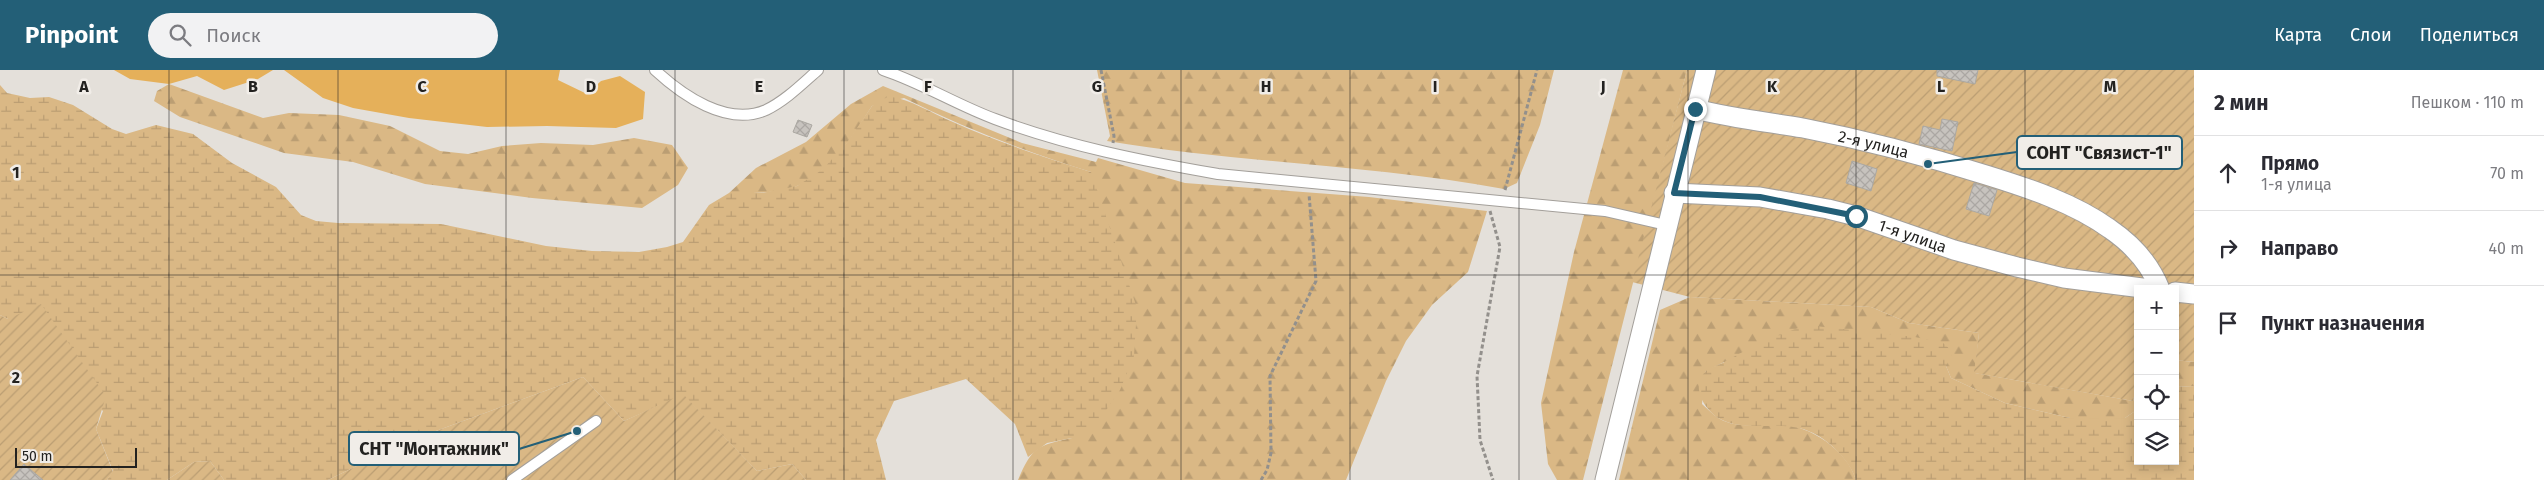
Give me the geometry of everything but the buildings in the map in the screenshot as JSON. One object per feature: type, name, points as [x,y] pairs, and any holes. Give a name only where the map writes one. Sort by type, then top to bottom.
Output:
[{"type":"street","points":[[1605,480],[1666,225],[1706,70]]},
{"type":"street","name":"2-я улица","points":[[1695,109],[1896,148],[2039,193],[2092,217],[2112,230],[2141,256],[2154,273],[2158,285]]},
{"type":"street","name":"1-я улица","points":[[1674,193],[1760,197],[1828,209],[1856,216],[1954,250],[2017,267],[2064,278],[2134,287]]},
{"type":"street","points":[[2179,292],[2194,294]]},
{"type":"lane","points":[[655,70],[676,89],[713,108],[735,115],[765,110],[786,97],[818,70]]},
{"type":"lane","points":[[883,70],[995,119],[1111,153],[1218,174],[1308,181],[1502,203],[1605,211],[1666,225]]},
{"type":"lane","points":[[512,480],[596,421]]},
{"type":"path","points":[[1100,70],[1114,136],[1111,153]]},
{"type":"path","points":[[1502,203],[1537,70]]},
{"type":"path","points":[[1262,480],[1272,453],[1270,376],[1316,281],[1308,181]]},
{"type":"path","points":[[1488,201],[1500,246],[1477,376],[1480,440],[1493,480]]},
{"type":"green space","points":[[1097,70],[1554,70],[1540,125],[1517,183],[1504,189],[1405,174],[1206,154],[1107,141],[1110,136]]},
{"type":"green space","points":[[1623,70],[1687,70],[1583,480],[1557,480],[1548,464],[1541,403],[1574,252]]},
{"type":"green space","points":[[1687,70],[2194,70],[2194,362],[2179,360],[2179,285],[2134,285],[2133,401],[1974,373],[1979,333],[1909,323],[1871,307],[1690,297],[1632,282]]},
{"type":"green space","points":[[169,84],[263,118],[289,113],[339,115],[390,126],[440,151],[468,154],[502,146],[541,143],[593,145],[634,138],[672,145],[688,168],[678,185],[642,208],[532,198],[425,184],[353,162],[284,153],[180,117],[154,101],[157,91]]},
{"type":"green space","points":[[0,85],[7,93],[30,98],[49,97],[73,105],[112,129],[126,134],[156,125],[193,134],[232,163],[276,187],[301,215],[316,221],[441,224],[546,246],[592,251],[639,252],[683,242],[709,205],[729,193],[762,193],[797,186],[822,170],[846,144],[872,106],[889,96],[914,104],[987,136],[1091,172],[1137,308],[1134,356],[1120,390],[1098,422],[1072,438],[1047,443],[1028,457],[1015,424],[966,379],[894,401],[876,440],[886,480],[806,480],[792,464],[757,471],[683,395],[624,421],[583,377],[406,442],[328,480],[224,480],[210,461],[194,462],[167,480],[107,480],[113,471],[96,429],[103,411],[8,319],[0,315]]},
{"type":"green space","points":[[883,86],[1022,143],[1096,162],[1098,158],[1185,183],[1369,197],[1487,211],[1468,272],[1432,305],[1406,341],[1386,381],[1346,480],[1018,480],[1032,454],[1038,449],[1051,443],[1072,438],[1091,172],[996,139],[904,98],[872,106],[831,163],[809,180],[789,189],[763,193],[729,193],[756,168],[806,142],[851,104]]},
{"type":"green space","points":[[1690,297],[1871,307],[1909,323],[1979,333],[1975,373],[2133,401],[2134,397],[2134,412],[2125,418],[2070,418],[2005,403],[1951,378],[1946,366],[1724,362],[1705,372],[1702,404],[1720,419],[1734,424],[1780,424],[1804,429],[1836,450],[1845,459],[1856,480],[1619,480],[1660,310]]},
{"type":"green space","points":[[41,304],[106,396],[96,429],[113,472],[107,480],[0,480],[0,315],[8,319]]},
{"type":"green space","points":[[1806,325],[1915,337],[1943,343],[1953,352],[1946,366],[1951,378],[2005,403],[2070,418],[2125,418],[2134,412],[2134,465],[2179,465],[2179,387],[2194,386],[2194,480],[1856,480],[1845,459],[1826,441],[1813,433],[1790,427],[1731,423],[1714,415],[1701,398],[1699,385],[1705,372],[1775,337]]},
{"type":"green space","points":[[2179,360],[2194,362],[2194,386],[2179,387]]},
{"type":"green space","points":[[583,377],[624,421],[683,394],[757,471],[792,464],[806,480],[328,480],[406,442]]},
{"type":"green space","points":[[210,461],[224,480],[167,480],[194,462]]},
{"type":"shaded area","points":[[114,70],[273,70],[258,79],[224,90],[197,76],[169,84],[130,79]]},
{"type":"shaded area","points":[[284,70],[560,70],[558,80],[587,94],[601,81],[620,76],[645,92],[643,119],[616,128],[487,127],[409,118],[353,108],[323,98]]},
{"type":"place","name":"СОНТ \"Связист-1\"","points":[[1928,164]]},
{"type":"place","name":"СНТ \"Монтажник\"","points":[[577,431]]},
{"type":"route","points":[[1695,109],[1674,193],[1760,197],[1856,216]]}]
